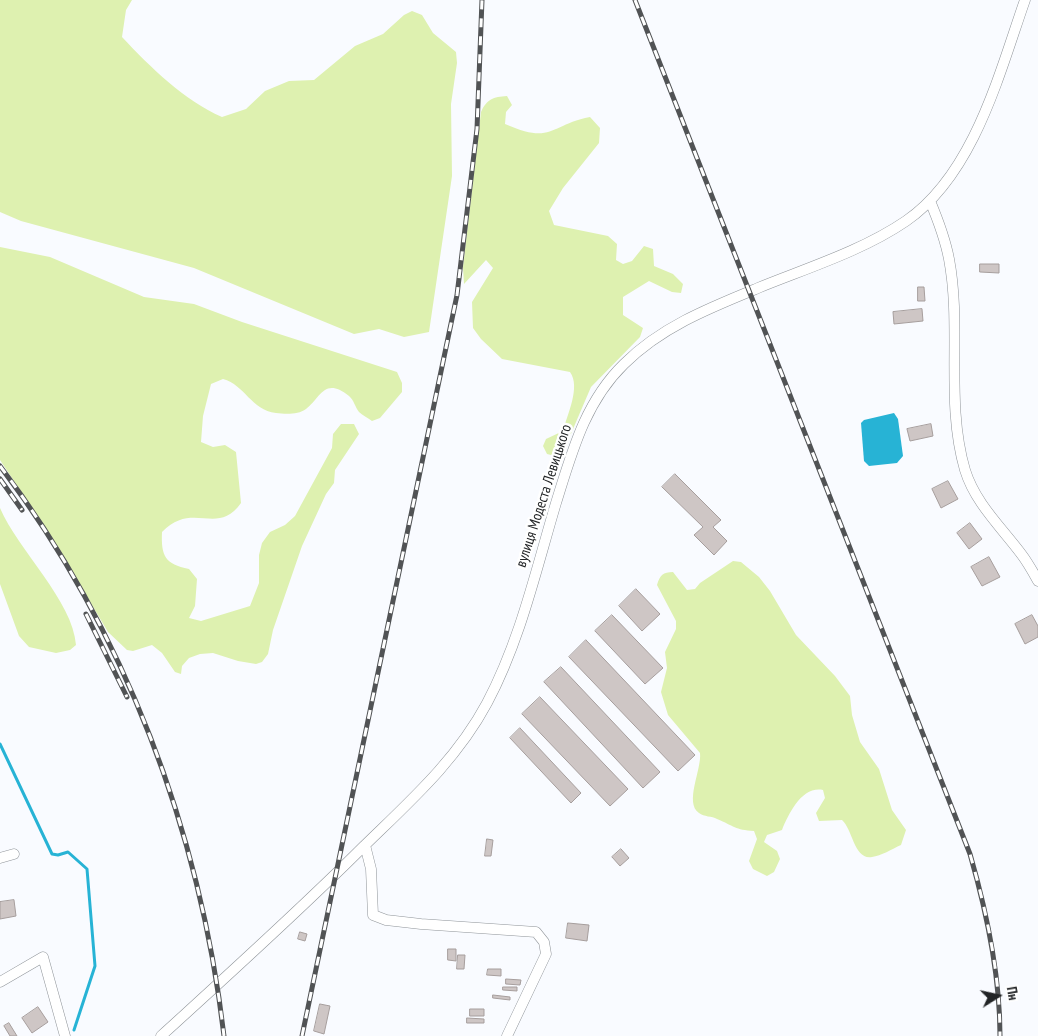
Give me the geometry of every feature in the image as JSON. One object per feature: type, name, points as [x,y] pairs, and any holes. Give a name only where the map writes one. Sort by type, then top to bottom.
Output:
[{"type":"street","name":"вулиця Модеста Левицького","points":[[161,1036],[422,791],[452,758],[489,700],[505,668],[569,461],[584,419],[606,383],[647,343],[672,327],[711,306],[863,245],[906,221],[930,201],[964,154],[989,101],[1025,0]]},
{"type":"street","points":[[930,201],[944,235],[949,261],[954,323],[957,438],[966,472],[979,500],[1024,556],[1038,581]]},
{"type":"street","points":[[365,845],[371,868],[373,915],[386,920],[404,922],[536,932],[544,942],[546,954],[507,1036]]},
{"type":"street","points":[[0,858],[14,854]]},
{"type":"street","points":[[0,982],[43,957],[65,1036]]},
{"type":"green space","points":[[0,0],[132,0],[126,10],[122,37],[181,92],[194,102],[222,117],[246,109],[265,91],[289,81],[314,80],[355,46],[383,34],[404,15],[412,11],[422,15],[433,33],[456,52],[457,63],[451,104],[452,176],[429,332],[404,337],[379,329],[354,334],[194,268],[21,221],[0,212]]},
{"type":"green space","points":[[507,96],[512,105],[506,112],[505,124],[521,130],[542,133],[590,117],[600,128],[599,143],[563,188],[549,211],[554,225],[608,236],[617,244],[616,260],[623,264],[632,261],[644,246],[653,249],[654,266],[673,274],[683,284],[681,293],[672,292],[649,281],[623,297],[623,315],[643,328],[640,337],[591,387],[562,454],[555,456],[547,454],[543,446],[546,439],[563,431],[574,393],[573,378],[570,372],[502,359],[481,339],[473,328],[472,302],[493,268],[486,260],[464,284],[463,267],[481,112],[491,100]]},
{"type":"green space","points":[[0,247],[50,257],[144,297],[194,304],[242,322],[397,372],[402,383],[402,392],[380,418],[372,421],[359,412],[349,396],[341,390],[334,388],[323,391],[303,411],[283,414],[267,411],[260,407],[231,382],[223,379],[211,384],[203,416],[201,442],[213,447],[225,445],[236,452],[241,503],[232,513],[223,517],[214,519],[184,519],[173,523],[162,532],[162,547],[166,558],[181,567],[189,569],[197,579],[195,606],[189,618],[201,621],[250,606],[259,583],[259,555],[262,543],[270,532],[285,525],[295,516],[332,448],[333,434],[341,424],[354,424],[359,434],[335,470],[334,483],[326,494],[302,546],[273,630],[268,654],[262,662],[256,664],[238,661],[213,653],[200,654],[189,658],[182,666],[181,674],[175,672],[162,653],[152,645],[133,651],[127,650],[108,632],[55,543],[0,460]]},
{"type":"green space","points":[[0,508],[8,524],[44,576],[65,611],[73,628],[76,645],[70,650],[56,653],[29,647],[19,636],[0,584]]},
{"type":"green space","points":[[733,561],[741,562],[759,577],[770,591],[796,635],[835,676],[850,696],[852,715],[860,742],[879,769],[892,810],[906,830],[901,845],[872,857],[866,857],[861,854],[842,820],[819,821],[816,813],[825,798],[823,790],[815,790],[803,796],[797,802],[782,830],[767,835],[764,842],[777,851],[780,859],[774,872],[767,876],[753,869],[749,861],[757,839],[754,831],[738,829],[715,818],[703,815],[695,808],[693,794],[700,753],[668,715],[661,692],[667,668],[665,652],[676,629],[676,621],[657,585],[662,575],[673,572],[687,590],[695,589],[700,583]]},
{"type":"water","points":[[894,413],[898,419],[903,456],[897,463],[869,466],[864,461],[861,423],[864,420]]},
{"type":"building","points":[[980,264],[999,264],[999,273],[980,272]]},
{"type":"building","points":[[918,287],[924,287],[925,301],[918,301]]},
{"type":"building","points":[[922,309],[923,321],[894,324],[893,312]]},
{"type":"building","points":[[931,424],[933,436],[910,441],[907,429]]},
{"type":"building","points":[[675,474],[721,520],[713,527],[727,541],[714,555],[694,535],[703,527],[662,487]]},
{"type":"building","points":[[948,481],[958,499],[941,508],[932,489]]},
{"type":"building","points":[[970,523],[982,539],[969,549],[957,533]]},
{"type":"building","points":[[989,557],[1000,577],[982,586],[971,567]]},
{"type":"building","points":[[636,589],[660,614],[642,631],[619,606]]},
{"type":"building","points":[[612,615],[663,668],[645,684],[595,631]]},
{"type":"building","points":[[1032,615],[1038,626],[1038,637],[1025,644],[1015,624]]},
{"type":"building","points":[[586,640],[695,755],[678,771],[569,657]]},
{"type":"building","points":[[561,667],[660,772],[643,788],[544,682]]},
{"type":"building","points":[[540,697],[628,789],[610,806],[522,714]]},
{"type":"building","points":[[520,728],[581,793],[571,803],[510,738]]},
{"type":"building","points":[[487,839],[493,840],[491,856],[485,856]]},
{"type":"building","points":[[621,849],[629,858],[620,866],[612,857]]},
{"type":"building","points":[[14,900],[16,916],[0,919],[0,902]]},
{"type":"building","points":[[568,923],[589,925],[587,941],[566,938]]},
{"type":"building","points":[[300,932],[307,934],[305,941],[298,939]]},
{"type":"building","points":[[448,949],[456,949],[456,961],[448,960]]},
{"type":"building","points":[[458,955],[465,955],[464,969],[457,969]]},
{"type":"building","points":[[488,969],[501,969],[501,976],[487,975]]},
{"type":"building","points":[[506,979],[521,980],[520,985],[506,984]]},
{"type":"building","points":[[503,987],[517,987],[517,991],[503,990]]},
{"type":"building","points":[[493,995],[510,997],[510,1000],[493,998]]},
{"type":"building","points":[[320,1004],[330,1006],[324,1034],[314,1031]]},
{"type":"building","points":[[38,1007],[48,1022],[32,1033],[22,1018]]},
{"type":"building","points":[[470,1009],[484,1009],[484,1016],[470,1016]]},
{"type":"building","points":[[467,1018],[484,1019],[484,1023],[467,1023]]},
{"type":"building","points":[[9,1023],[17,1036],[10,1036],[4,1026]]},
{"type":"waterway","points":[[0,744],[52,854],[58,855],[68,852],[87,869],[95,966],[74,1030]]},
{"type":"railway","points":[[302,1036],[457,295],[477,129],[482,0]]},
{"type":"railway","points":[[635,0],[970,854],[982,899],[995,967],[1000,1036]]},
{"type":"railway","points":[[0,466],[45,529],[84,596],[119,665],[150,736],[176,809],[196,884],[213,959],[224,1036]]},
{"type":"railway","points":[[0,479],[22,510]]},
{"type":"railway","points":[[86,614],[127,697]]}]
